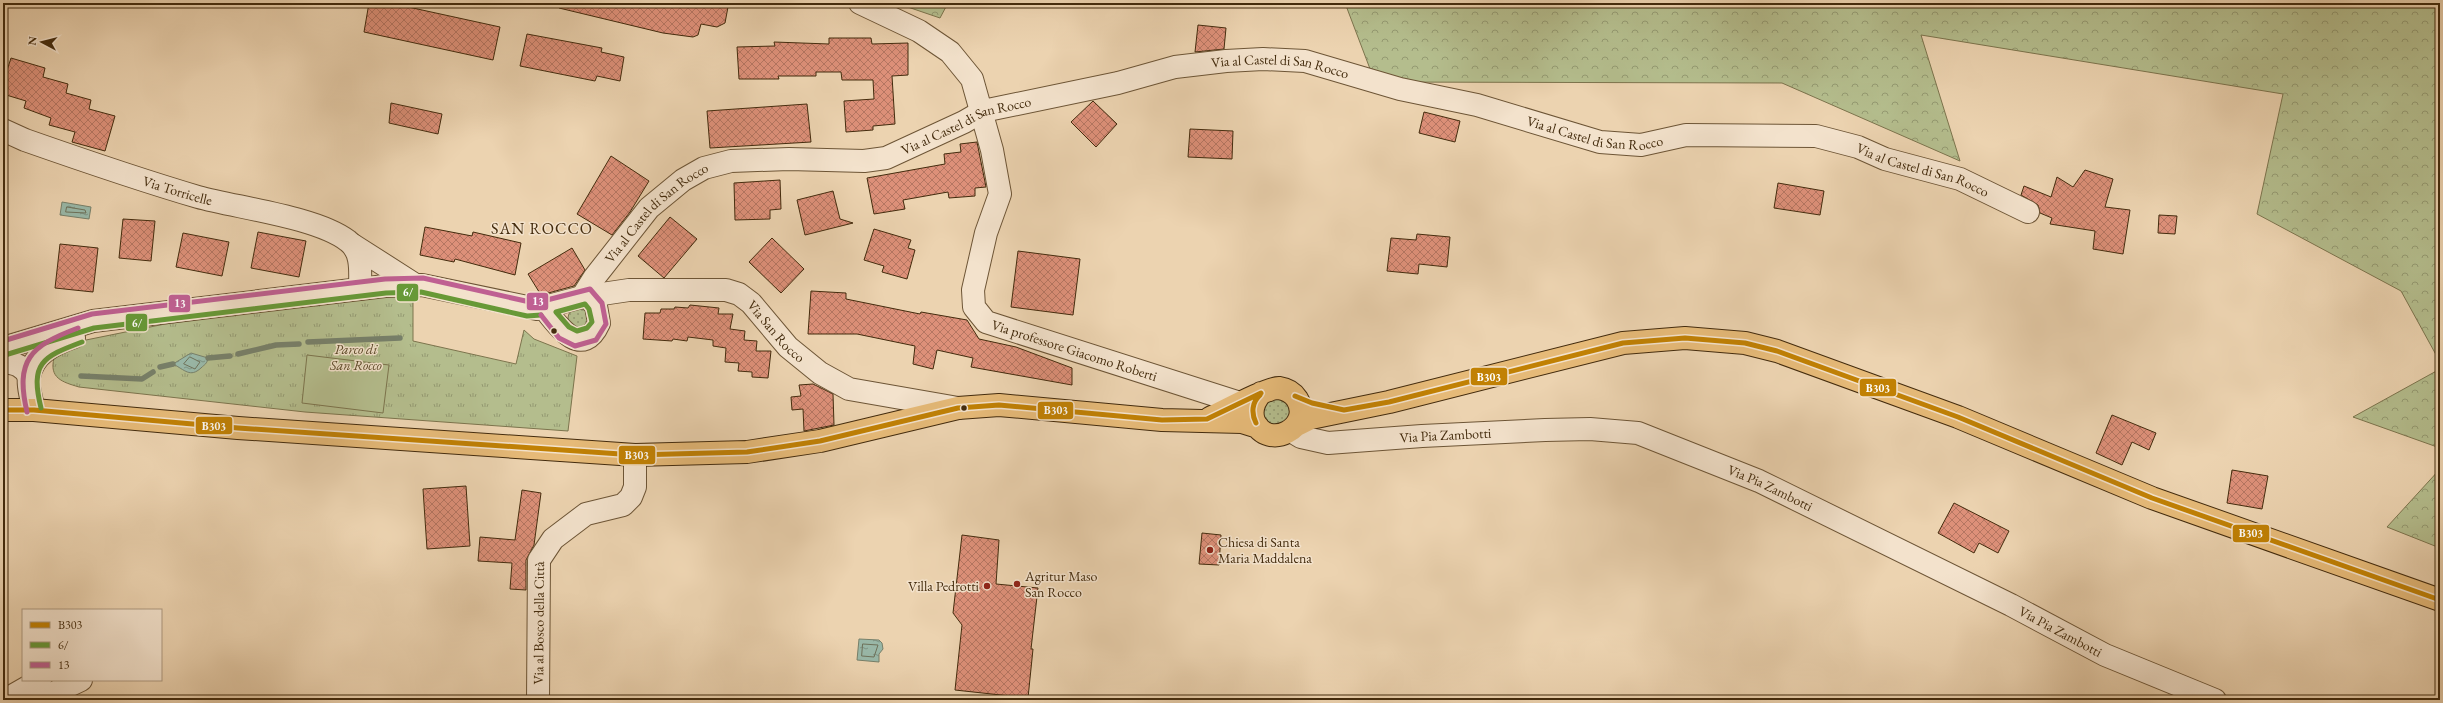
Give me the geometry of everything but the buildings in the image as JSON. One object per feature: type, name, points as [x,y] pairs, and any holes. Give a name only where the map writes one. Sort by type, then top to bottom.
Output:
[{"type":"main road","points":[[3,410],[34,410],[238,428],[635,455],[747,452],[820,441],[958,408],[999,405],[1162,420],[1242,422],[1258,427],[1264,432],[1278,436],[1311,418],[1344,410],[1389,402],[1623,343],[1684,338],[1745,343],[1777,351],[1958,417],[2152,498],[2440,600]]},
{"type":"main road","points":[[1204,420],[1275,387],[1282,388],[1295,396],[1312,403],[1344,410]]},
{"type":"main road","points":[[1294,428],[1301,410],[1295,396]]},
{"type":"main road","points":[[1252,398],[1252,415],[1258,427]]},
{"type":"street","name":"Via professore Giacomo Roberti","points":[[860,3],[919,31],[950,52],[972,79],[983,111],[1000,194],[986,233],[973,290],[974,307],[986,322],[1194,389],[1252,398]]},
{"type":"street","name":"Via al Castel di San Rocco","points":[[585,297],[594,278],[649,208],[684,180],[704,168],[731,161],[789,159],[864,161],[886,158],[964,122],[983,111],[1118,83],[1175,68],[1255,60],[1305,61],[1400,89],[1477,105],[1600,142],[1641,145],[1686,134],[1816,136],[1858,147],[1885,159],[1960,179],[2028,212]]},
{"type":"street","name":"Via Torricelle","points":[[3,130],[38,144],[197,196],[306,222],[342,237],[414,284]]},
{"type":"street","points":[[353,245],[359,255],[360,289]]},
{"type":"street","name":"Via San Rocco","points":[[3,348],[92,321],[414,284],[529,309],[544,308],[585,297],[629,290],[726,290],[739,294],[751,304],[788,347],[820,373],[849,389],[889,394],[958,408]]},
{"type":"street","points":[[544,308],[564,333],[576,339],[583,339],[592,334],[599,323],[596,306],[585,297]]},
{"type":"street","name":"Via San Rocco","points":[[29,377],[34,364],[49,348],[93,330],[141,316]]},
{"type":"street","points":[[3,362],[20,366],[26,371],[29,377],[34,410]]},
{"type":"street","points":[[1194,389],[1204,420]]},
{"type":"street","name":"Via Pia Zambotti","points":[[1294,428],[1301,436],[1328,443],[1422,436],[1552,430],[1590,429],[1638,433],[1759,481],[2011,605],[2105,655],[2215,700]]},
{"type":"street","name":"Via al Bosco della Città","points":[[538,700],[539,560],[553,539],[586,514],[623,505],[631,497],[636,487],[635,455]]},
{"type":"street","points":[[5,700],[38,681]]},
{"type":"street","points":[[39,700],[79,681]]},
{"type":"green space","points":[[896,3],[948,3],[940,18]]},
{"type":"green space","points":[[1345,3],[2440,3],[2440,362],[2401,291],[2257,214],[2283,94],[1921,35],[1960,161],[1782,83],[1375,82]]},
{"type":"green space","name":"Parco di San Rocco","points":[[413,294],[413,341],[516,364],[524,330],[534,339],[577,356],[568,431],[305,412],[79,387],[62,381],[55,375],[53,370],[54,358],[81,341],[165,324],[357,298]]},
{"type":"green space","points":[[578,308],[585,311],[588,318],[585,325],[578,328],[571,325],[568,318],[571,311]]},
{"type":"green space","points":[[307,355],[389,365],[383,413],[302,403]]},
{"type":"green space","points":[[2440,369],[2440,448],[2353,417]]},
{"type":"green space","points":[[1276,397],[1289,404],[1291,413],[1287,422],[1273,426],[1263,417],[1264,404]]},
{"type":"green space","points":[[2440,469],[2440,548],[2387,527]]},
{"type":"water","points":[[62,202],[91,207],[89,219],[60,215]]},
{"type":"water","points":[[191,353],[208,358],[206,364],[197,371],[190,373],[173,364]]},
{"type":"water","points":[[859,639],[879,640],[882,643],[883,649],[879,654],[879,662],[857,660]]},
{"type":"waterway","points":[[308,342],[400,338]]},
{"type":"waterway","points":[[238,354],[276,345],[299,344]]},
{"type":"waterway","points":[[208,358],[230,356]]},
{"type":"waterway","points":[[160,367],[173,364]]},
{"type":"waterway","points":[[81,376],[142,379],[153,372]]},
{"type":"transit line","name":"13","points":[[3,341],[92,314],[385,279],[423,278],[530,302],[543,301],[590,289],[602,303],[606,324],[596,340],[575,346],[559,338],[541,315]]},
{"type":"transit line","name":"6/","points":[[5,355],[94,328],[386,293],[421,292],[527,316],[541,315]]},
{"type":"transit line","name":"6/","points":[[585,304],[589,309],[592,322],[587,328],[577,331],[569,327],[556,312],[585,304]]},
{"type":"transit line","name":"13","points":[[27,412],[23,379],[25,367],[30,357],[48,341],[78,328]]},
{"type":"transit line","name":"B303","points":[[1295,396],[1312,403],[1344,410],[1389,402],[1623,343],[1685,338],[1745,343],[1777,351],[1958,417],[2152,498],[2440,600]]},
{"type":"transit line","name":"6/","points":[[41,408],[37,381],[42,364],[57,352],[82,342]]},
{"type":"transit line","name":"B303","points":[[3,410],[34,410],[238,428],[635,455],[747,452],[820,441],[958,408],[999,405],[1162,420],[1207,419],[1261,393]]},
{"type":"transit line","name":"B303","points":[[1256,423],[1253,415],[1253,408],[1255,401],[1260,395]]},
{"type":"place","name":"Chiesa di Santa Maria Maddalena","points":[[1210,550]]},
{"type":"place","name":"Agritur Maso San Rocco","points":[[1017,584]]},
{"type":"place","name":"Villa Pedrotti","points":[[987,586]]},
{"type":"district","name":"SAN ROCCO","points":[[542,228]]}]
